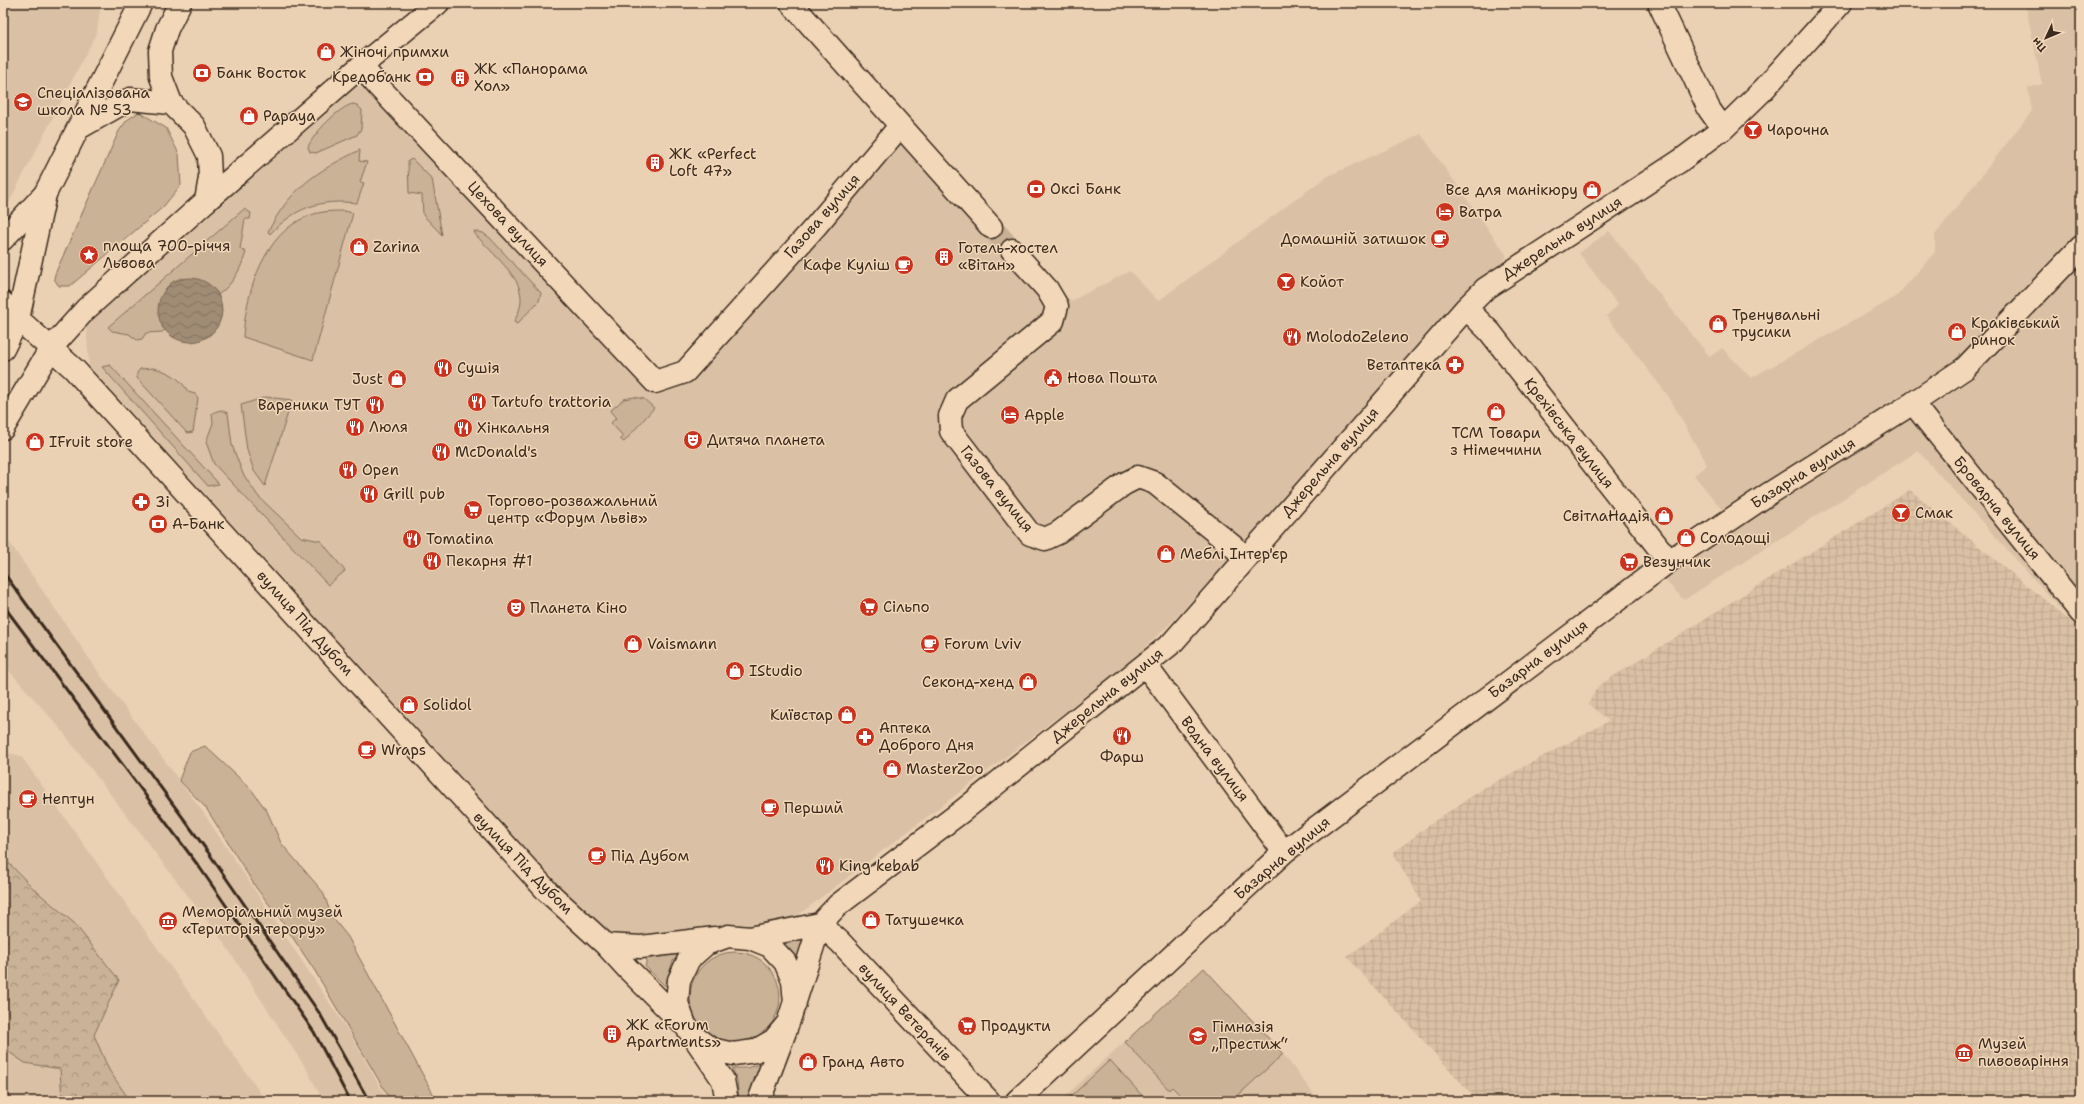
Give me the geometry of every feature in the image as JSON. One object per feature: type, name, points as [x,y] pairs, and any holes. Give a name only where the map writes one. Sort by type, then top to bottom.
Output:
[{"type":"street","points":[[3,349],[18,319],[45,194],[141,3]]},
{"type":"street","points":[[180,3],[167,29],[160,51],[161,77],[171,103],[194,126],[209,156],[210,178],[206,201]]},
{"type":"street","points":[[3,428],[51,348],[86,309],[206,201],[361,66],[438,3]]},
{"type":"street","points":[[792,3],[991,228]]},
{"type":"street","points":[[1659,3],[1709,110],[1723,129]]},
{"type":"street","name":"Джерельна вулиця","points":[[758,1101],[791,1013],[820,924],[838,905],[961,812],[1146,666],[1172,643],[1466,308],[1485,289],[1680,161],[1723,129],[1763,90],[1841,3]]},
{"type":"street","name":"Цехова вулиця","points":[[361,66],[655,382]]},
{"type":"street","points":[[79,128],[130,99],[171,103]]},
{"type":"street","name":"Газова вулиця","points":[[655,382],[685,372],[815,227],[900,126]]},
{"type":"street","points":[[3,240],[45,194]]},
{"type":"street","name":"Базарна вулиця","points":[[1017,1101],[1284,852],[1669,561],[1767,495],[1913,403],[1965,368],[2081,247]]},
{"type":"street","name":"Газова вулиця","points":[[1012,250],[1047,289],[1057,306],[1053,321],[957,400],[950,416],[951,431],[956,438],[1030,534],[1045,539],[1058,533],[1124,484],[1138,477],[1155,483],[1246,557]]},
{"type":"street","name":"вулиця Під Дубом","points":[[3,303],[18,319],[74,369],[285,600],[548,892],[606,945],[689,1030]]},
{"type":"street","name":"Крехівська вулиця","points":[[1466,308],[1490,332],[1669,561]]},
{"type":"street","name":"Броварна вулиця","points":[[1913,403],[2081,613]]},
{"type":"street","name":"Водна вулиця","points":[[1146,666],[1284,852]]},
{"type":"street","points":[[606,945],[641,947],[728,936],[750,938],[820,924]]},
{"type":"street","name":"вулиця Ветеранів","points":[[820,924],[840,942],[989,1101]]},
{"type":"street","points":[[726,1101],[723,1080],[689,1030],[677,1003],[678,980],[689,959],[706,944],[728,936]]},
{"type":"street","points":[[689,1030],[711,1049],[733,1054],[755,1051],[774,1040],[791,1013],[793,981],[785,962],[770,946],[750,938]]},
{"type":"shaded area","points":[[3,3],[101,3],[97,32],[3,214]]},
{"type":"shaded area","name":"Краківський ринок","points":[[2025,3],[2081,3],[2081,636],[2074,624],[1918,451],[1684,600],[1660,575],[1731,521],[1694,475],[1707,465],[1669,397],[1606,316],[1618,305],[1579,253],[1609,231],[1710,357],[1722,348],[1751,378],[1896,297],[1935,252],[1935,235],[2032,111],[2028,88],[2042,84]]},
{"type":"shaded area","points":[[360,76],[655,391],[686,381],[915,125],[1071,301],[1130,271],[1158,301],[1326,177],[1421,134],[1507,256],[1178,616],[1128,664],[797,916],[768,926],[607,938],[89,366],[86,324],[219,206]]},
{"type":"shaded area","points":[[1910,490],[2074,624],[2081,638],[2081,1101],[1478,1101],[1347,957],[1421,901],[1393,853],[1436,820],[1484,788],[1609,721],[1588,704],[1598,686]]},
{"type":"shaded area","points":[[3,533],[102,677],[203,812],[351,1035],[388,1101],[323,1101],[307,1070],[224,943],[59,727],[3,664]]},
{"type":"shaded area","points":[[3,752],[21,756],[266,1101],[3,1101]]},
{"type":"shaded area","name":"Гімназія „Престиж“","points":[[1204,968],[1283,1054],[1319,1101],[1060,1101]]},
{"type":"green space","points":[[353,104],[357,105],[362,110],[361,129],[357,135],[316,153],[310,152],[308,147],[321,128],[334,115]]},
{"type":"green space","points":[[139,112],[166,128],[179,154],[181,185],[163,207],[70,286],[59,286],[54,279],[55,274],[119,131],[127,120]]},
{"type":"green space","points":[[360,150],[359,161],[367,162],[360,182],[364,183],[357,203],[331,202],[309,207],[289,217],[270,234],[268,232],[295,192],[306,182],[331,165]]},
{"type":"green space","points":[[412,159],[432,179],[442,235],[423,215],[422,195],[409,193],[408,161]]},
{"type":"green space","points":[[244,209],[251,213],[250,219],[245,219],[240,249],[246,252],[236,276],[223,291],[218,295],[217,292],[181,278],[172,282],[165,289],[162,327],[165,330],[162,332],[146,333],[142,339],[137,340],[129,334],[112,331],[108,327]]},
{"type":"green space","points":[[344,211],[353,213],[313,360],[243,337],[249,298],[255,279],[263,260],[274,243],[287,229],[304,218],[323,212]]},
{"type":"green space","points":[[474,231],[483,233],[490,238],[541,293],[539,301],[517,324],[514,322],[521,303],[518,284],[508,269],[475,234]]},
{"type":"green space","points":[[110,365],[219,484],[208,486],[102,367]]},
{"type":"green space","points":[[153,368],[174,376],[182,383],[188,392],[195,394],[198,398],[193,432],[187,433],[137,378],[137,373],[140,369]]},
{"type":"green space","points":[[266,397],[292,400],[265,486],[254,471],[247,450],[241,405]]},
{"type":"green space","points":[[634,397],[644,399],[654,408],[624,442],[620,439],[623,436],[611,423],[616,418],[610,411],[624,399]]},
{"type":"green space","points":[[220,410],[228,413],[232,445],[243,474],[258,496],[301,537],[321,541],[345,571],[328,585],[214,464],[206,442],[213,423],[212,413]]},
{"type":"green space","points":[[205,746],[251,789],[267,811],[281,843],[323,892],[332,917],[348,937],[437,1101],[391,1101],[315,971],[279,917],[257,889],[206,808],[179,780],[190,752]]},
{"type":"green space","points":[[3,857],[34,889],[74,923],[119,980],[94,1035],[109,1070],[128,1098],[126,1101],[62,1101],[60,1069],[25,1063],[3,1048]]},
{"type":"green space","points":[[777,938],[804,939],[797,960],[790,950]]},
{"type":"green space","points":[[682,951],[673,961],[665,986],[645,966],[648,955]]},
{"type":"green space","points":[[735,952],[752,956],[767,965],[776,980],[780,997],[776,1014],[767,1029],[752,1038],[735,1042],[718,1038],[703,1029],[694,1014],[690,997],[694,980],[703,965],[718,956]]},
{"type":"green space","name":"Гімназія „Престиж“","points":[[1204,968],[1283,1054],[1232,1101],[1186,1101],[1172,1087],[1169,1090],[1125,1042]]},
{"type":"green space","points":[[1110,1060],[1147,1101],[1066,1101]]},
{"type":"green space","points":[[761,1064],[747,1101],[739,1101],[737,1080],[732,1068],[746,1068]]},
{"type":"water","points":[[184,278],[196,278],[213,287],[220,298],[222,310],[220,322],[213,333],[196,342],[184,342],[172,337],[163,328],[158,316],[158,304],[163,292],[172,283]]},
{"type":"tunnel","points":[[991,227],[1012,250]]},
{"type":"railway","points":[[3,572],[208,852],[320,1014],[369,1101]]},
{"type":"railway","points":[[3,605],[200,868],[314,1032],[350,1101]]},
{"type":"place","name":"Жіночі примхи","points":[[326,52]]},
{"type":"place","name":"Банк Восток","points":[[202,73]]},
{"type":"place","name":"Кредобанк","points":[[425,77]]},
{"type":"place","name":"ЖК «Панорама Хол»","points":[[460,78]]},
{"type":"place","name":"Спеціалізована школа № 53","points":[[23,102]]},
{"type":"place","name":"Papaya","points":[[249,116]]},
{"type":"place","name":"Чарочна","points":[[1753,130]]},
{"type":"place","name":"ЖК «Perfect Loft 47»","points":[[655,163]]},
{"type":"place","name":"Оксі Банк","points":[[1036,189]]},
{"type":"place","name":"Все для манікюру","points":[[1592,190]]},
{"type":"place","name":"Ватра","points":[[1445,212]]},
{"type":"place","name":"Домашній затишок","points":[[1440,239]]},
{"type":"place","name":"Zarina","points":[[359,247]]},
{"type":"place","name":"площа 700-річчя Львова","points":[[89,255]]},
{"type":"place","name":"Готель-хостел «Вітан»","points":[[944,257]]},
{"type":"place","name":"Кафе Куліш","points":[[904,265]]},
{"type":"place","name":"Койот","points":[[1286,282]]},
{"type":"place","name":"Тренувальні трусики","points":[[1718,324]]},
{"type":"place","name":"Краківський ринок","points":[[1957,332]]},
{"type":"place","name":"MolodoZeleno","points":[[1292,337]]},
{"type":"place","name":"Ветаптека","points":[[1455,365]]},
{"type":"place","name":"Сушія","points":[[443,368]]},
{"type":"place","name":"Нова Пошта","points":[[1053,378]]},
{"type":"place","name":"Just","points":[[397,379]]},
{"type":"place","name":"Tartufo trattoria","points":[[477,402]]},
{"type":"place","name":"Вареники ТУТ","points":[[375,405]]},
{"type":"place","name":"ТСМ Товари з Німеччини","points":[[1496,412]]},
{"type":"place","name":"Apple","points":[[1010,415]]},
{"type":"place","name":"Люля","points":[[355,427]]},
{"type":"place","name":"Хінкальня","points":[[463,428]]},
{"type":"place","name":"Дитяча планета","points":[[693,440]]},
{"type":"place","name":"IFruit store","points":[[35,442]]},
{"type":"place","name":"McDonald's","points":[[441,452]]},
{"type":"place","name":"Open","points":[[348,470]]},
{"type":"place","name":"Grill pub","points":[[369,494]]},
{"type":"place","name":"3і","points":[[141,502]]},
{"type":"place","name":"Торгово-розважальний центр «Форум Львів»","points":[[473,510]]},
{"type":"place","name":"Смак","points":[[1901,513]]},
{"type":"place","name":"СвітлаНадія","points":[[1664,516]]},
{"type":"place","name":"А-Банк","points":[[158,524]]},
{"type":"place","name":"Солодощі","points":[[1686,538]]},
{"type":"place","name":"Tomatina","points":[[412,539]]},
{"type":"place","name":"Меблі Інтер'єр","points":[[1166,554]]},
{"type":"place","name":"Пекарня #1","points":[[432,561]]},
{"type":"place","name":"Везунчик","points":[[1629,562]]},
{"type":"place","name":"Сільпо","points":[[869,607]]},
{"type":"place","name":"Планета Кіно","points":[[516,608]]},
{"type":"place","name":"Vaismann","points":[[633,644]]},
{"type":"place","name":"Forum Lviv","points":[[930,644]]},
{"type":"place","name":"IStudio","points":[[735,671]]},
{"type":"place","name":"Секонд-хенд","points":[[1028,682]]},
{"type":"place","name":"Solidol","points":[[409,705]]},
{"type":"place","name":"Київстар","points":[[847,715]]},
{"type":"place","name":"Фарш","points":[[1122,736]]},
{"type":"place","name":"Аптека Доброго Дня","points":[[865,737]]},
{"type":"place","name":"Wraps","points":[[367,750]]},
{"type":"place","name":"MasterZoo","points":[[892,769]]},
{"type":"place","name":"Нептун","points":[[28,799]]},
{"type":"place","name":"Перший","points":[[770,808]]},
{"type":"place","name":"Під Дубом","points":[[597,856]]},
{"type":"place","name":"King kebab","points":[[825,866]]},
{"type":"place","name":"Татушечка","points":[[871,920]]},
{"type":"place","name":"Меморіальний музей «Територія терору»","points":[[168,921]]},
{"type":"place","name":"Продукти","points":[[967,1026]]},
{"type":"place","name":"ЖК «Forum Apartments»","points":[[612,1034]]},
{"type":"place","name":"Гімназія „Престиж“","points":[[1198,1036]]},
{"type":"place","name":"Музей пивоваріння","points":[[1964,1053]]},
{"type":"place","name":"Гранд Авто","points":[[808,1062]]}]
